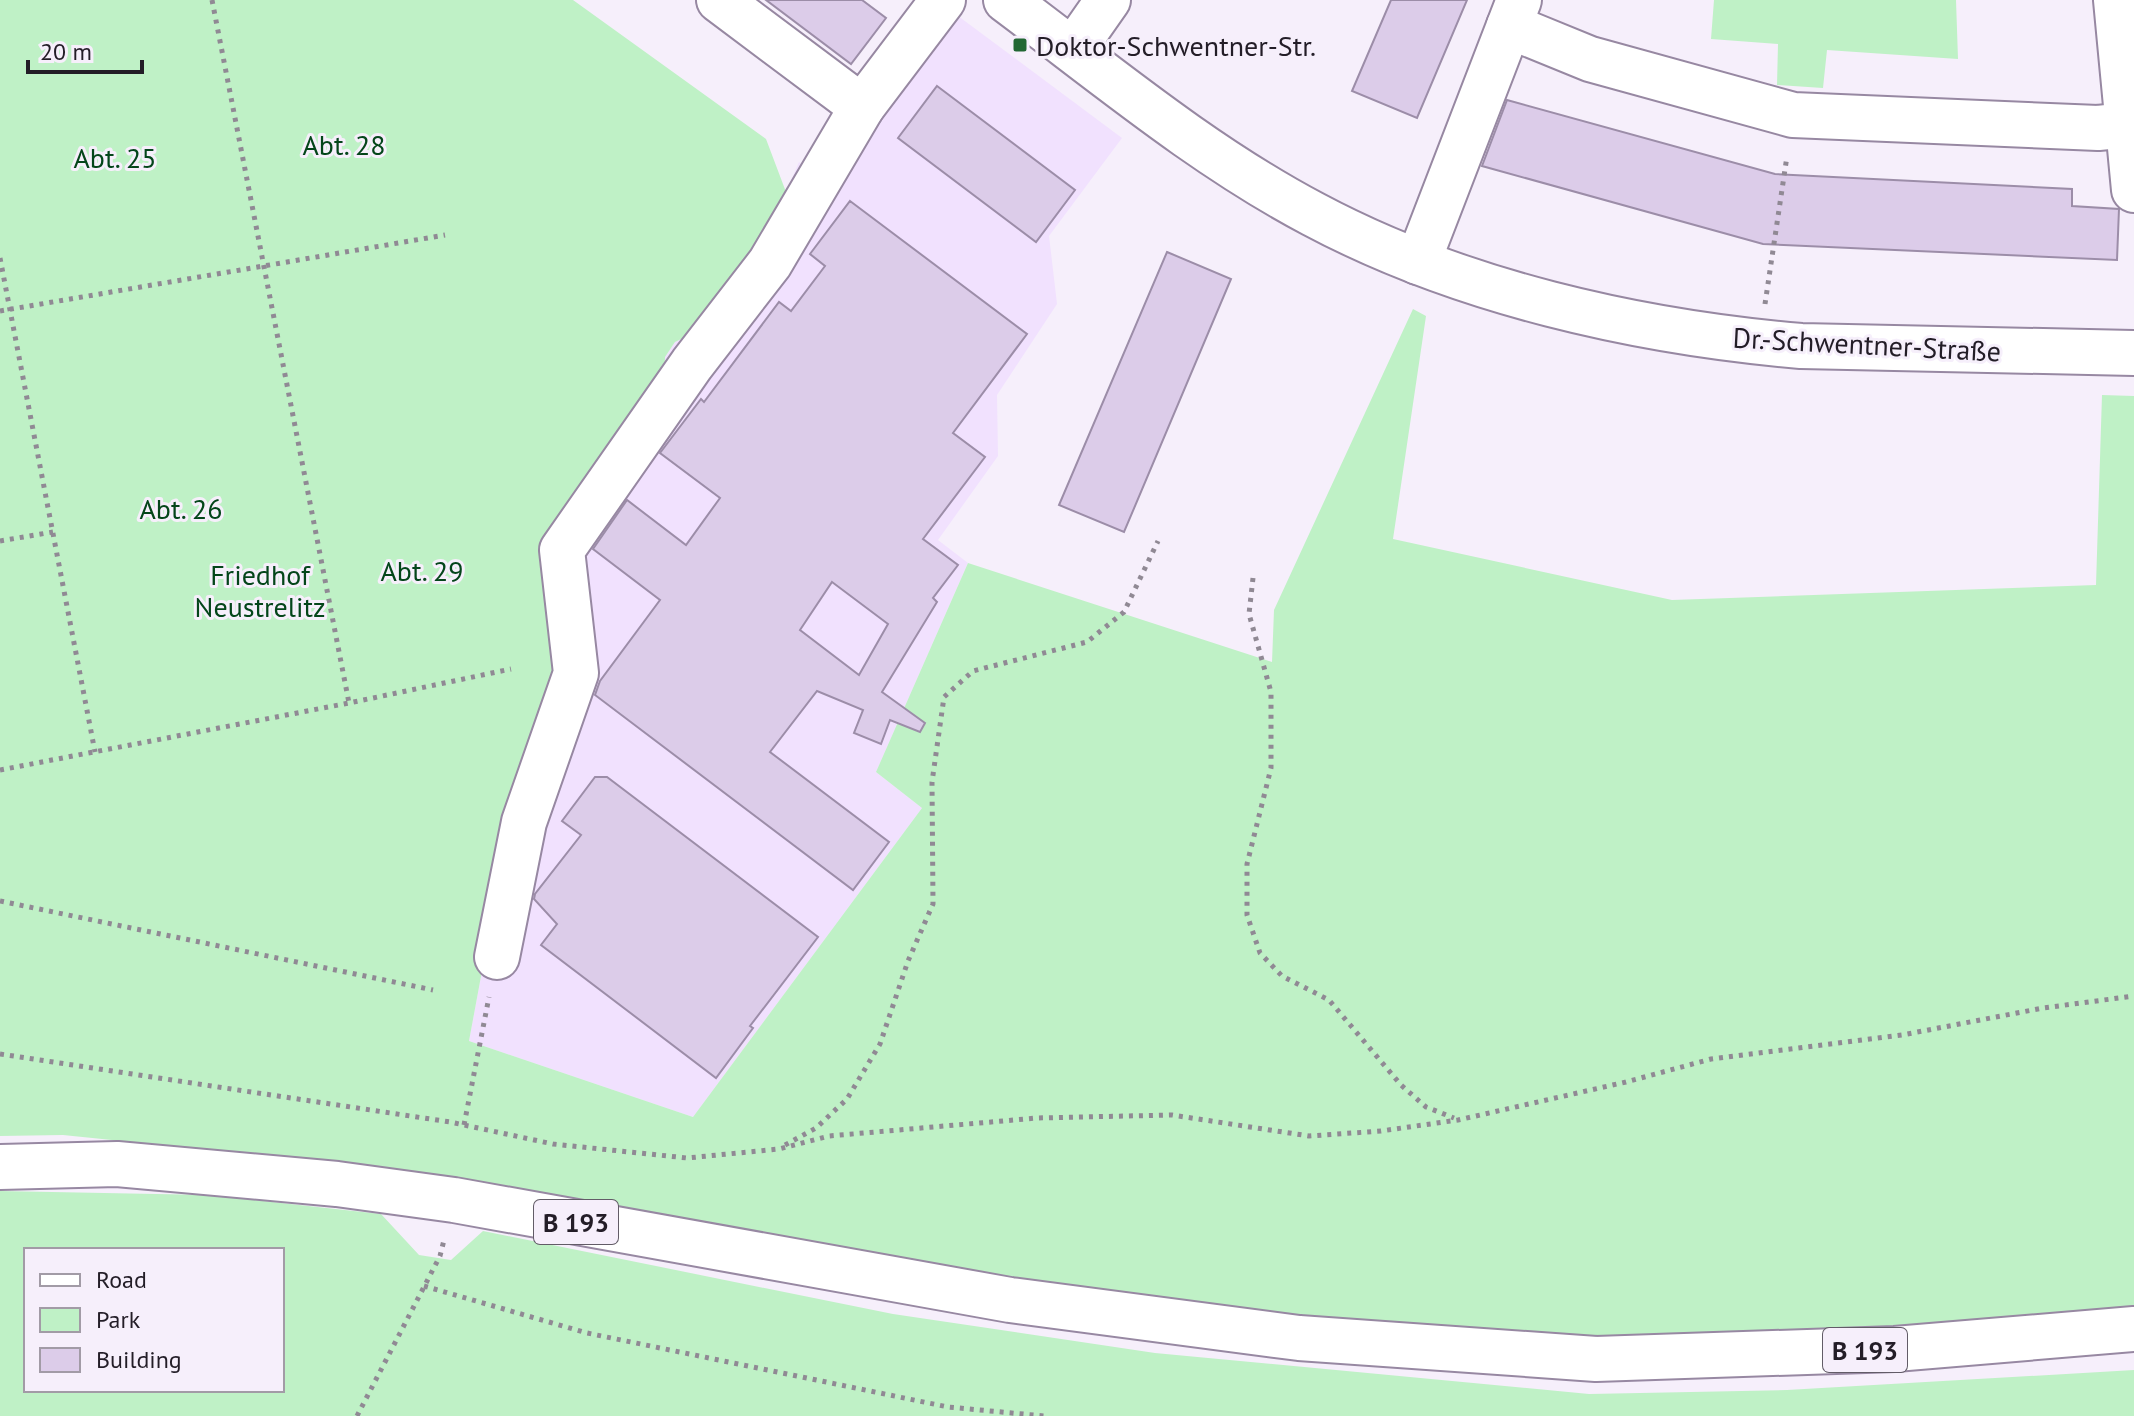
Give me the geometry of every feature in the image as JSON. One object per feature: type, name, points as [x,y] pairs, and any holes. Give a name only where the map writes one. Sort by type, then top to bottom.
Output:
[{"type":"main road","points":[[719,0],[862,107]]},
{"type":"main road","points":[[497,957],[524,822],[576,673],[562,550],[692,364],[770,263],[862,107],[943,0]]},
{"type":"main road","name":"Dr.-Schwentner-Straße","points":[[1006,0],[1168,121],[1250,177],[1312,213],[1452,275],[1597,314],[1761,343],[2134,353]]},
{"type":"main road","points":[[1073,50],[1108,0]]},
{"type":"main road","points":[[2116,0],[2134,190]]},
{"type":"main road","points":[[1418,262],[1514,13],[1590,59],[1793,115],[2098,128],[2128,125]]},
{"type":"main road","name":"B 193","points":[[0,1167],[117,1164],[337,1184],[454,1200],[1010,1300],[1299,1338],[1596,1359],[1895,1349],[2134,1329]]},
{"type":"path","points":[[212,0],[349,703]]},
{"type":"path","points":[[1761,343],[1793,115]]},
{"type":"path","points":[[0,311],[445,235]]},
{"type":"path","points":[[0,258],[95,752]]},
{"type":"path","points":[[0,541],[53,532]]},
{"type":"path","points":[[779,1149],[816,1128],[847,1099],[880,1044],[908,961],[933,904],[932,782],[944,697],[973,671],[1087,642],[1124,612],[1158,541]]},
{"type":"path","points":[[1253,578],[1249,614],[1271,692],[1271,768],[1247,864],[1247,915],[1260,953],[1282,976],[1329,1000],[1401,1085],[1426,1107],[1458,1120]]},
{"type":"path","points":[[0,770],[511,669]]},
{"type":"path","points":[[0,901],[433,990]]},
{"type":"path","points":[[464,1125],[497,957]]},
{"type":"path","points":[[0,1054],[464,1125],[553,1144],[687,1158],[779,1149],[829,1136],[1037,1118],[1172,1115],[1309,1136],[1381,1131],[1458,1120],[1626,1082],[1711,1059],[1902,1035],[2043,1008],[2134,996]]},
{"type":"path","points":[[357,1416],[440,1256]]},
{"type":"path","points":[[424,1286],[602,1336],[948,1407],[1044,1416]]},
{"type":"shaded area","points":[[950,10],[1122,138],[1049,236],[1057,304],[997,395],[998,456],[938,540],[968,563],[876,772],[922,808],[693,1117],[469,1041],[487,944],[557,681],[548,631],[551,549],[664,388],[665,357],[675,342],[704,328],[765,241],[799,162],[825,181]]},
{"type":"green space","points":[[0,0],[573,0],[766,139],[786,192],[765,241],[704,328],[675,342],[665,357],[664,388],[551,549],[548,631],[557,681],[487,944],[469,1041],[693,1117],[922,808],[876,772],[968,563],[1272,662],[1274,610],[1413,309],[1426,316],[1393,539],[1672,600],[2096,585],[2102,395],[2134,396],[2134,1309],[1897,1329],[1597,1339],[1381,1326],[1016,1279],[366,1166],[63,1135],[0,1136]]},
{"type":"green space","points":[[1714,0],[1956,0],[1958,59],[1827,50],[1823,88],[1777,85],[1778,44],[1711,39]]},
{"type":"green space","points":[[0,1191],[208,1195],[381,1214],[419,1255],[451,1260],[483,1231],[893,1314],[1155,1353],[1589,1394],[1787,1390],[2134,1370],[2134,1416],[0,1416]]},
{"type":"building","points":[[766,0],[862,0],[886,18],[851,64]]},
{"type":"building","points":[[1391,0],[1467,0],[1417,118],[1352,91]]},
{"type":"building","points":[[937,86],[1075,190],[1036,242],[898,138]]},
{"type":"building","points":[[1507,100],[1775,174],[2072,189],[2072,206],[2119,209],[2117,260],[1763,244],[1482,166]]},
{"type":"building","points":[[850,201],[1027,334],[953,433],[985,457],[923,539],[958,565],[933,598],[937,602],[882,692],[925,723],[920,732],[890,720],[881,744],[854,733],[863,710],[817,691],[770,752],[889,842],[853,890],[595,695],[600,681],[660,600],[593,549],[627,500],[686,545],[720,498],[660,453],[701,399],[704,402],[779,302],[791,311],[825,266],[810,254]],"holes":[[[832,582],[888,624],[859,675],[800,630]]]},
{"type":"building","points":[[1167,252],[1231,279],[1124,532],[1059,505]]},
{"type":"building","points":[[595,777],[607,777],[818,937],[750,1026],[753,1028],[716,1078],[541,945],[557,924],[534,899],[535,894],[581,835],[562,821]]},
{"type":"place","name":"Doktor-Schwentner-Str.","points":[[1020,45]]},
{"type":"park label","name":"Abt. 28","points":[[344,144]]},
{"type":"park label","name":"Abt. 25","points":[[115,157]]},
{"type":"park label","name":"Abt. 26","points":[[181,508]]},
{"type":"park label","name":"Abt. 29","points":[[422,570]]},
{"type":"park label","name":"Friedhof Neustrelitz","points":[[260,590]]}]
